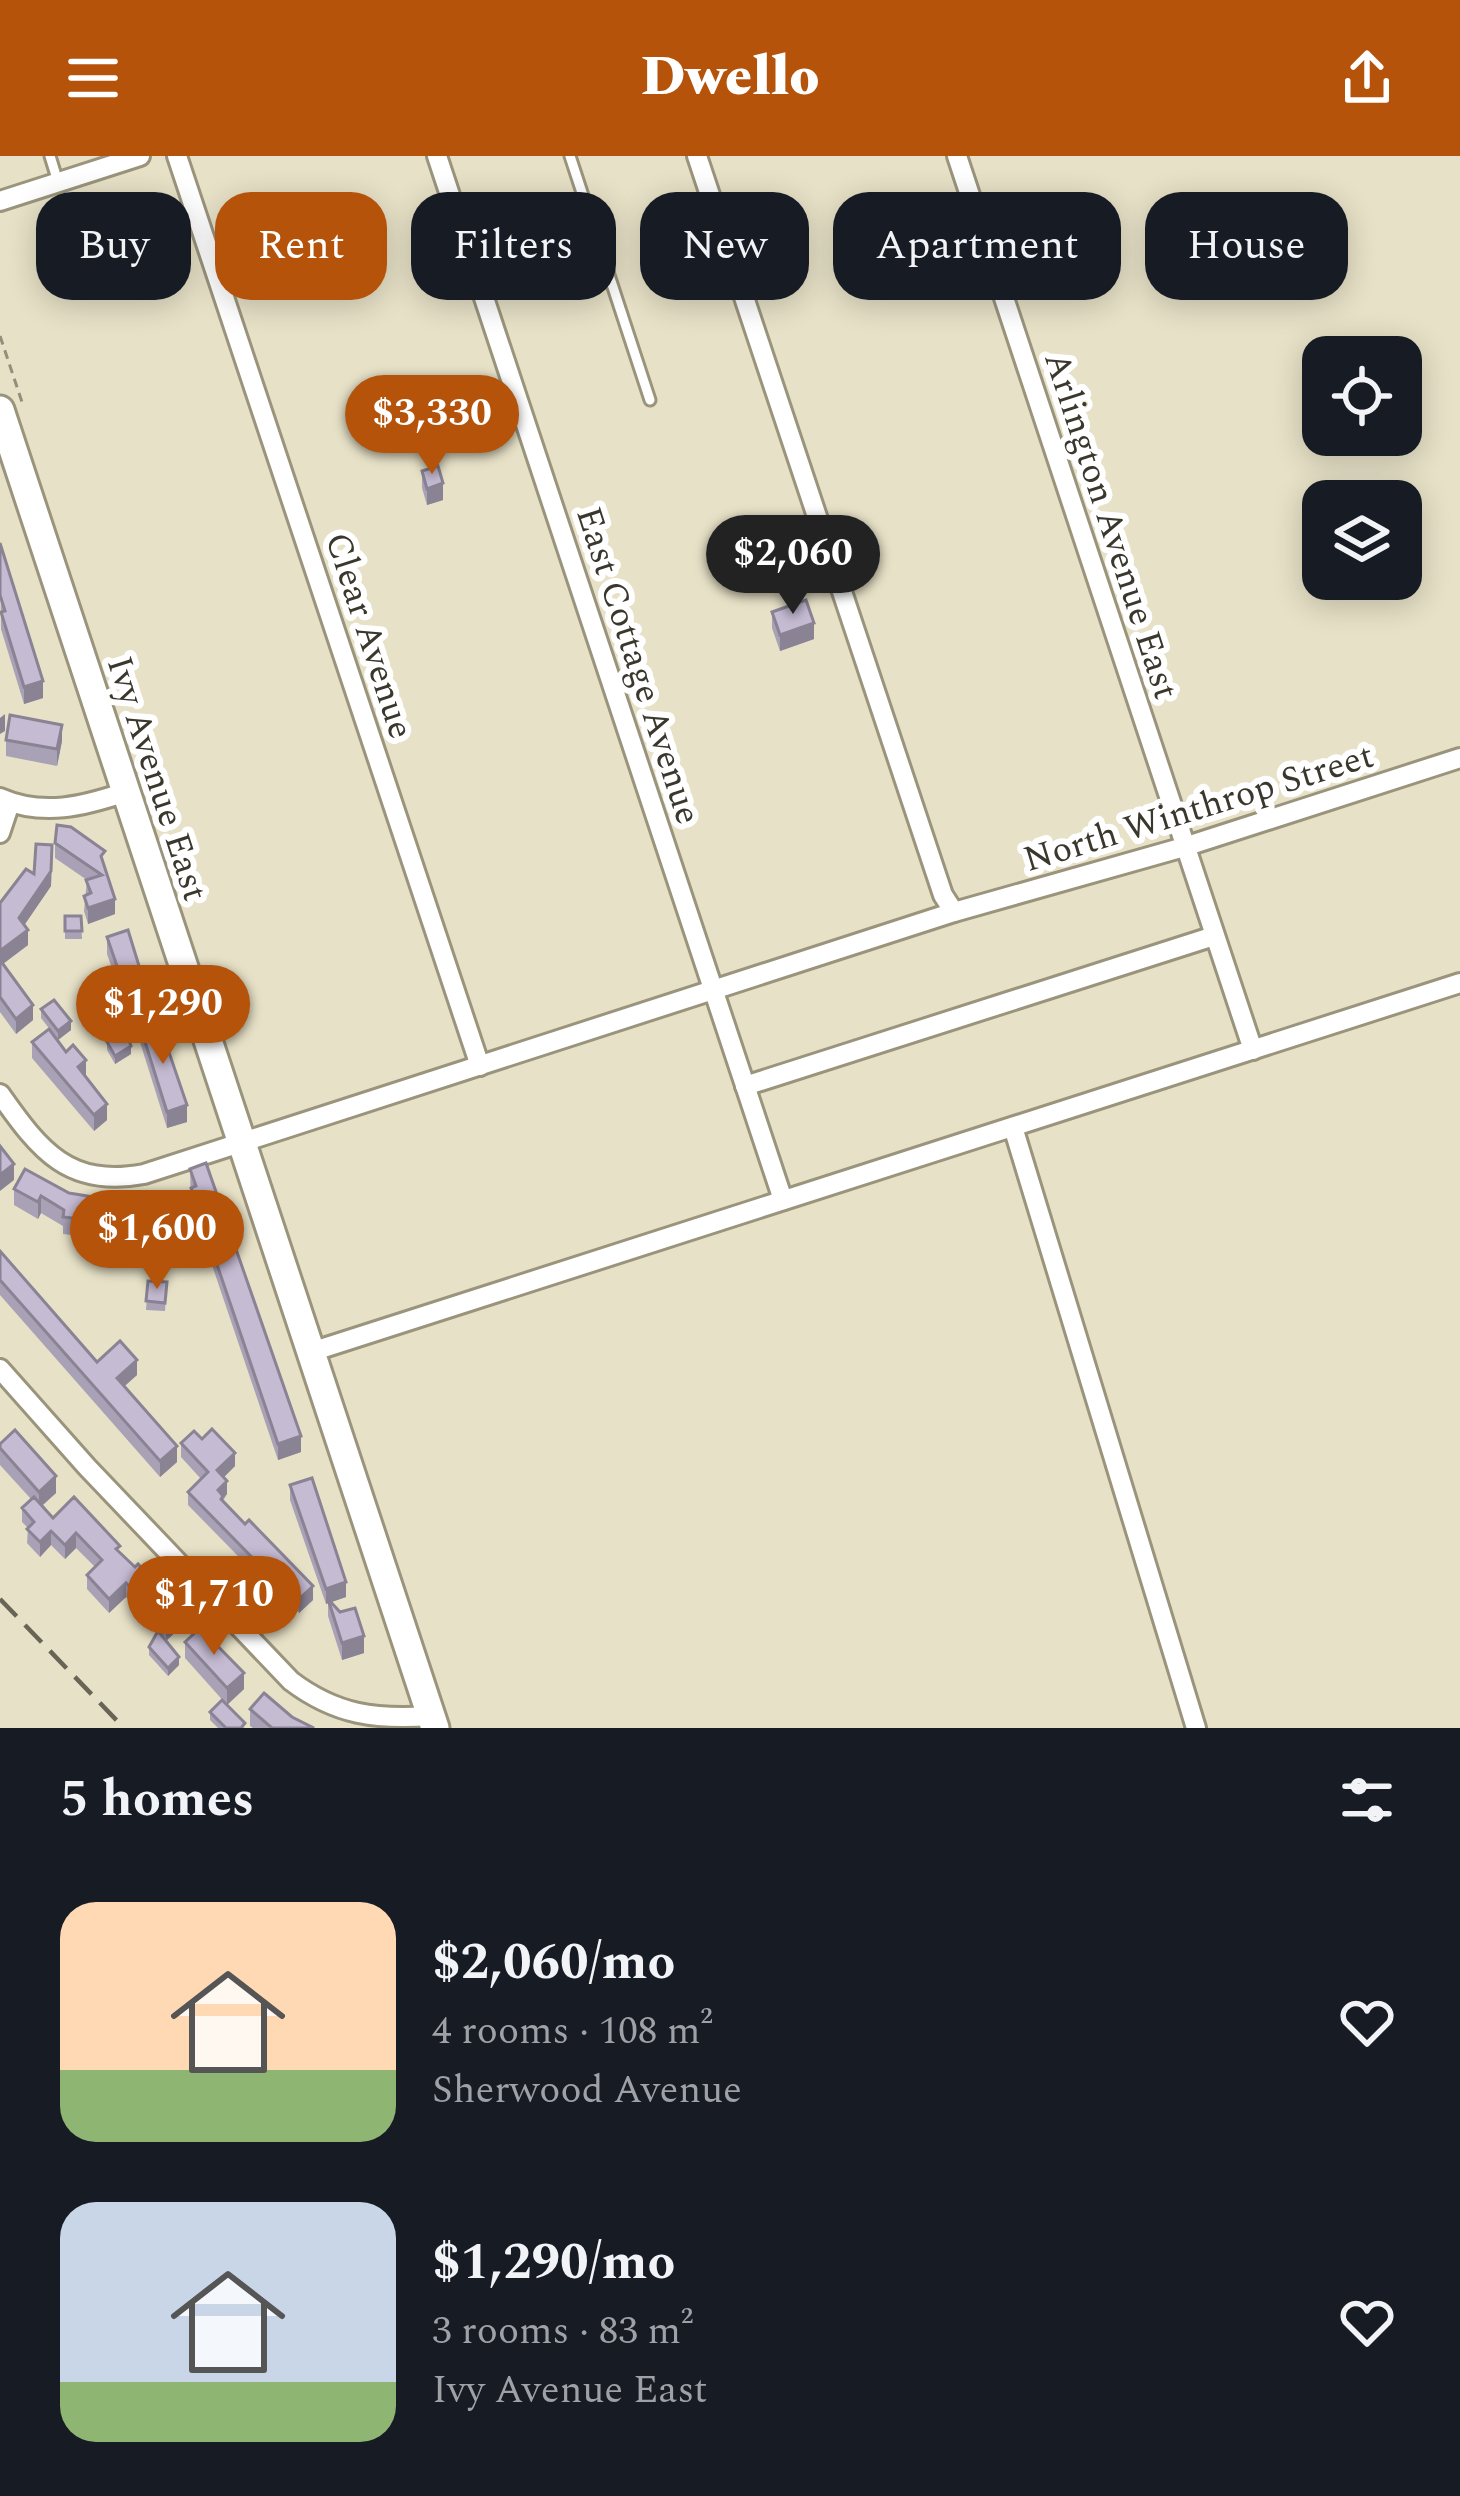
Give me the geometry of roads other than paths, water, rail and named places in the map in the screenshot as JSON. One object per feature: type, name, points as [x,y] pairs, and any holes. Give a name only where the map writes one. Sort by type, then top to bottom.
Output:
[{"type":"street","points":[[0,201],[140,156]]},
{"type":"street","name":"Clear Avenue","points":[[177,156],[480,1066]]},
{"type":"street","name":"East Cottage Avenue","points":[[437,156],[783,1200]]},
{"type":"street","points":[[697,156],[943,895],[954,912]]},
{"type":"street","name":"Arlington Avenue East","points":[[957,156],[1253,1050]]},
{"type":"street","name":"Ivy Avenue East","points":[[0,410],[433,1722]]},
{"type":"street","name":"North Winthrop Street","points":[[0,1094],[35,1143],[53,1158],[103,1178],[145,1174],[954,912],[1184,847],[1460,758]]},
{"type":"street","points":[[0,833],[5,801],[58,809],[126,792]]},
{"type":"street","points":[[745,1086],[1214,936]]},
{"type":"street","points":[[310,1352],[1460,983]]},
{"type":"street","points":[[1013,1127],[1196,1728]]},
{"type":"street","points":[[0,1369],[291,1681],[331,1707],[360,1716],[433,1722]]},
{"type":"lane","points":[[50,156],[58,182]]},
{"type":"lane","points":[[570,156],[650,400]]},
{"type":"railway","points":[[0,1599],[124,1728]]}]
